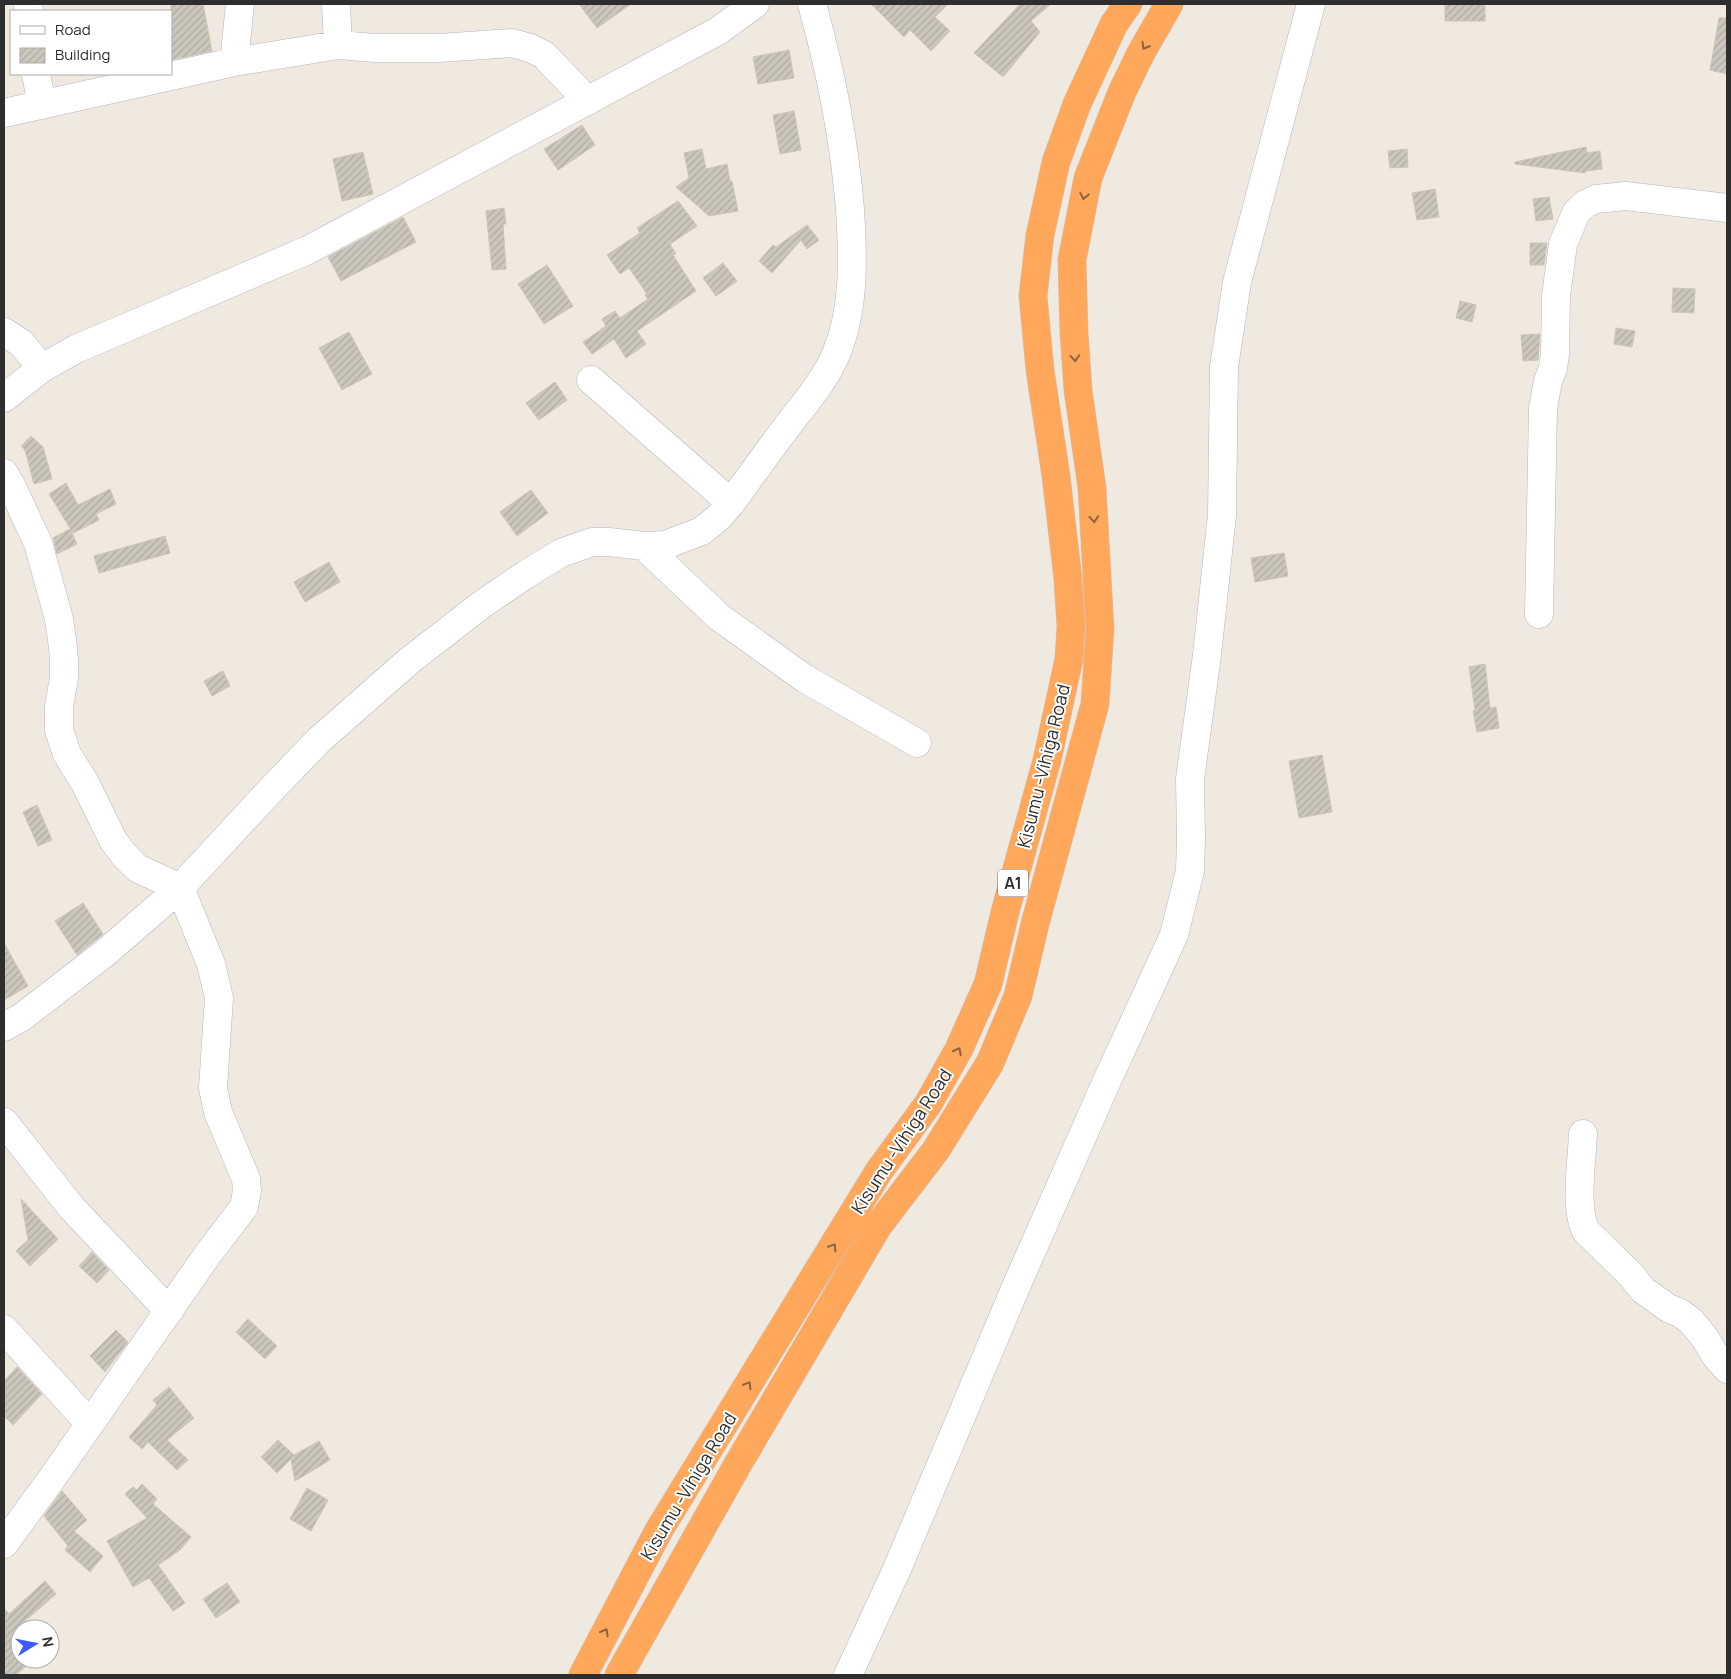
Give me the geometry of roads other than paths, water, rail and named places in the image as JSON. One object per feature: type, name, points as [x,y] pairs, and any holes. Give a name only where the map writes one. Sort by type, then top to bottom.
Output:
[{"type":"highway","name":"Kisumu -Vihiga Road","points":[[583,1675],[659,1530],[879,1171],[928,1104],[959,1049],[988,984],[1005,912],[1047,760],[1069,659],[1071,626],[1068,579],[1056,476],[1040,370],[1034,296],[1040,235],[1056,162],[1076,104],[1114,24],[1128,4]]},
{"type":"highway","name":"Kisumu -Vihiga Road","points":[[619,1675],[738,1464],[878,1226],[936,1150],[990,1064],[1018,996],[1035,924],[1095,704],[1100,629],[1092,488],[1077,381],[1072,260],[1091,169],[1122,92],[1141,53],[1169,4]]},
{"type":"street","points":[[234,62],[240,4]]},
{"type":"street","points":[[336,4],[338,45]]},
{"type":"street","points":[[4,398],[42,368],[76,350],[308,250],[718,30],[754,4]]},
{"type":"street","points":[[4,1027],[22,1017],[105,953],[180,888],[319,740],[409,661],[481,605],[561,553],[576,547],[592,542],[644,546],[665,545],[702,531],[720,517],[821,381],[836,355],[846,324],[852,276],[852,238],[847,180],[839,115],[812,4]]},
{"type":"street","points":[[848,1675],[897,1569],[1018,1282],[1174,935],[1190,871],[1190,779],[1207,655],[1222,515],[1224,367],[1237,282],[1311,4]]},
{"type":"street","points":[[4,113],[234,62],[338,45],[375,48],[439,48],[512,43],[530,48],[544,55],[588,101]]},
{"type":"street","points":[[36,75],[42,105]]},
{"type":"street","points":[[1539,614],[1543,408],[1555,354],[1556,296],[1563,244],[1576,213],[1585,204],[1596,199],[1626,196],[1727,208]]},
{"type":"street","points":[[4,332],[20,344],[42,368]]},
{"type":"street","points":[[591,380],[731,503]]},
{"type":"street","points":[[4,473],[38,544],[59,619],[64,662],[64,678],[58,706],[59,730],[66,754],[84,783],[113,840],[124,855],[137,868],[180,888],[211,964],[219,998],[213,1088],[218,1112],[246,1179],[247,1191],[244,1207],[208,1254],[4,1544]]},
{"type":"street","points":[[644,546],[719,617],[797,673],[917,742]]},
{"type":"street","points":[[4,1122],[71,1207],[169,1311]]},
{"type":"street","points":[[1583,1134],[1580,1210],[1582,1223],[1586,1231],[1631,1275],[1643,1290],[1668,1308],[1680,1313],[1691,1321],[1705,1338],[1714,1355],[1727,1369]]},
{"type":"street","points":[[4,1328],[90,1424]]}]
